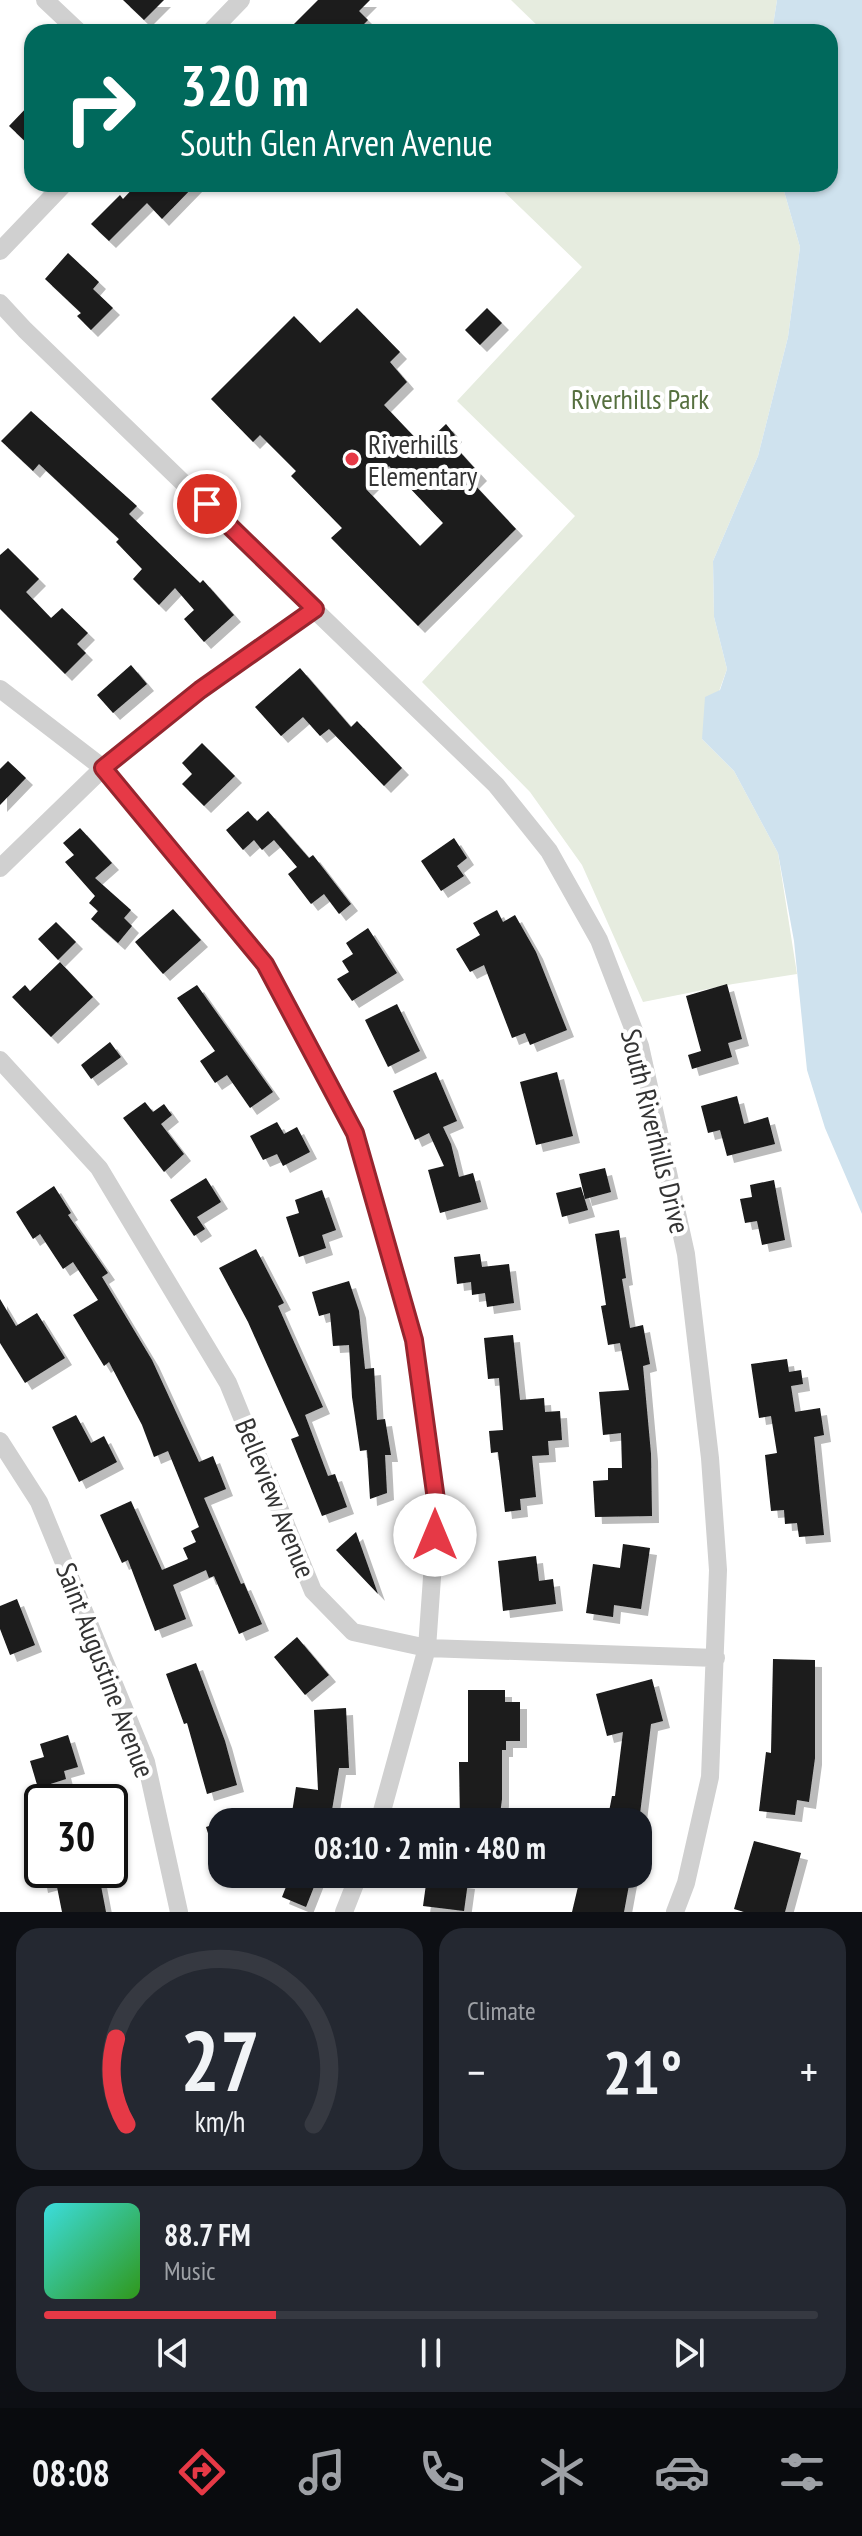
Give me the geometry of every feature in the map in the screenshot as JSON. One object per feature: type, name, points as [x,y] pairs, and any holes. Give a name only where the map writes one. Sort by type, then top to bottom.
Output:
[{"type":"street","points":[[45,0],[70,24]]},
{"type":"street","points":[[218,24],[241,0]]},
{"type":"street","points":[[0,251],[56,192]]},
{"type":"street","name":"South Riverhills Drive","points":[[0,303],[496,785],[549,851],[599,940],[640,1046],[688,1270],[710,1458],[717,1556],[710,1777],[686,1883],[675,1912]]},
{"type":"street","points":[[0,868],[103,768],[200,690],[315,609]]},
{"type":"street","points":[[0,689],[103,768],[265,964],[355,1133],[416,1356],[437,1507],[427,1648],[383,1808]]},
{"type":"street","name":"Belleview Avenue","points":[[0,1060],[99,1168],[228,1383],[313,1591],[353,1632],[427,1648],[716,1658]]},
{"type":"street","name":"Saint Augustine Avenue","points":[[0,1441],[39,1502],[146,1762],[179,1912]]},
{"type":"street","points":[[344,1912],[353,1888]]},
{"type":"green space","points":[[511,0],[777,0],[773,24],[536,24]]},
{"type":"green space","name":"Riverhills Park","points":[[504,192],[784,192],[800,247],[788,337],[758,456],[713,561],[714,617],[727,669],[702,739],[734,771],[778,853],[797,974],[643,1002],[582,865],[530,792],[422,682],[575,516],[457,401],[582,267]]},
{"type":"water","points":[[777,0],[862,0],[862,1214],[825,1128],[807,1070],[794,941],[778,853],[734,771],[702,739],[705,697],[720,690],[727,669],[714,617],[713,561],[758,456],[788,337],[800,247],[784,192],[838,192],[838,24],[773,24]]},
{"type":"building","points":[[123,0],[164,0],[144,20]]},
{"type":"building","points":[[318,0],[370,0],[359,11],[368,20],[364,24],[294,24]]},
{"type":"building","points":[[24,110],[24,140],[9,126]]},
{"type":"building","points":[[130,192],[188,192],[162,219],[147,203],[109,241],[91,224],[120,195],[123,199]]},
{"type":"building","points":[[68,253],[99,282],[93,289],[113,308],[91,330],[77,316],[81,313],[45,279]]},
{"type":"building","points":[[357,308],[400,352],[390,362],[407,382],[384,405],[423,446],[446,424],[455,435],[450,441],[480,474],[472,482],[516,529],[418,626],[331,538],[342,528],[291,476],[296,471],[260,435],[253,442],[211,399],[294,316],[320,343]],"holes":[[[389,466],[443,523],[420,546],[366,489]]]},
{"type":"building","points":[[487,308],[502,323],[480,345],[465,330]]},
{"type":"building","points":[[31,411],[137,506],[129,514],[200,583],[203,580],[234,615],[204,642],[184,619],[194,610],[175,588],[159,605],[133,579],[142,569],[116,542],[119,539],[39,464],[33,471],[1,441]]},
{"type":"building","points":[[8,548],[39,579],[26,592],[51,618],[62,608],[88,633],[77,644],[86,653],[65,674],[0,609],[0,555]]},
{"type":"building","points":[[131,665],[147,684],[113,713],[97,695]]},
{"type":"building","points":[[300,668],[351,727],[357,721],[402,768],[384,786],[329,729],[320,736],[303,717],[281,736],[255,707]]},
{"type":"building","points":[[202,743],[235,776],[204,806],[182,784],[192,774],[182,763]]},
{"type":"building","points":[[8,761],[26,778],[0,805],[0,769]]},
{"type":"building","points":[[248,811],[257,821],[268,811],[309,858],[313,855],[351,904],[339,914],[324,894],[311,904],[288,874],[297,867],[274,840],[262,850],[254,840],[243,850],[226,830]]},
{"type":"building","points":[[80,828],[112,863],[95,878],[131,910],[124,918],[132,926],[118,943],[91,919],[98,911],[89,903],[95,896],[65,862],[74,855],[63,843]]},
{"type":"building","points":[[454,838],[467,858],[457,866],[464,876],[441,891],[421,861]]},
{"type":"building","points":[[173,909],[201,940],[163,974],[135,942]]},
{"type":"building","points":[[497,910],[503,922],[515,915],[536,952],[567,1030],[530,1045],[525,1033],[512,1038],[484,965],[470,972],[456,949],[480,935],[473,923]]},
{"type":"building","points":[[56,922],[76,942],[58,960],[38,939]]},
{"type":"building","points":[[368,928],[397,973],[352,1001],[337,979],[349,972],[342,961],[353,954],[346,943]]},
{"type":"building","points":[[60,962],[93,997],[51,1037],[12,997],[25,985],[30,991]]},
{"type":"building","points":[[727,984],[742,1039],[728,1043],[732,1057],[692,1069],[688,1055],[701,1051],[686,996]]},
{"type":"building","points":[[197,985],[273,1092],[250,1108],[227,1075],[215,1083],[200,1061],[215,1051],[177,998]]},
{"type":"building","points":[[397,1004],[420,1051],[388,1067],[365,1020]]},
{"type":"building","points":[[110,1042],[121,1057],[91,1079],[81,1065]]},
{"type":"building","points":[[436,1072],[457,1121],[443,1127],[451,1144],[459,1177],[473,1173],[481,1202],[440,1213],[428,1170],[444,1166],[429,1133],[415,1140],[393,1091]]},
{"type":"building","points":[[557,1072],[573,1136],[536,1145],[520,1082]]},
{"type":"building","points":[[737,1096],[744,1124],[768,1117],[775,1144],[727,1156],[720,1130],[708,1133],[701,1106]]},
{"type":"building","points":[[145,1102],[153,1112],[164,1104],[172,1115],[161,1124],[184,1154],[164,1172],[123,1118]]},
{"type":"building","points":[[277,1122],[284,1134],[297,1127],[310,1152],[283,1166],[277,1154],[263,1160],[250,1136]]},
{"type":"building","points":[[605,1168],[611,1192],[585,1199],[579,1174]]},
{"type":"building","points":[[206,1178],[221,1202],[197,1217],[205,1229],[194,1236],[170,1200]]},
{"type":"building","points":[[774,1180],[785,1240],[762,1245],[757,1221],[745,1223],[740,1199],[752,1197],[750,1185]]},
{"type":"building","points":[[54,1186],[71,1213],[68,1215],[108,1273],[102,1277],[152,1360],[199,1462],[213,1456],[226,1489],[204,1498],[262,1624],[239,1634],[214,1576],[209,1578],[206,1570],[173,1585],[186,1619],[155,1631],[128,1560],[122,1563],[100,1515],[131,1501],[162,1570],[188,1559],[183,1548],[196,1542],[191,1531],[199,1527],[168,1451],[154,1457],[142,1425],[109,1362],[104,1366],[73,1315],[98,1300],[73,1262],[63,1269],[40,1234],[33,1239],[16,1212]]},
{"type":"building","points":[[581,1187],[588,1210],[562,1217],[556,1193]]},
{"type":"building","points":[[322,1190],[336,1230],[322,1235],[326,1248],[299,1257],[286,1217],[299,1213],[295,1200]]},
{"type":"building","points":[[619,1230],[626,1278],[622,1279],[630,1328],[643,1325],[650,1364],[643,1366],[651,1454],[652,1516],[595,1517],[593,1481],[608,1480],[608,1468],[622,1468],[621,1433],[603,1435],[599,1392],[629,1390],[620,1343],[608,1345],[601,1306],[606,1305],[595,1234]]},
{"type":"building","points":[[256,1249],[284,1303],[278,1306],[323,1407],[305,1415],[328,1476],[335,1474],[347,1507],[322,1516],[291,1439],[299,1436],[248,1322],[219,1268]]},
{"type":"building","points":[[480,1254],[482,1267],[509,1264],[514,1303],[487,1307],[485,1293],[472,1295],[471,1282],[457,1284],[454,1257]]},
{"type":"building","points":[[349,1281],[359,1311],[365,1369],[374,1368],[377,1420],[385,1419],[391,1455],[385,1455],[387,1493],[370,1499],[367,1450],[360,1451],[352,1397],[349,1345],[333,1346],[330,1313],[319,1316],[312,1292]]},
{"type":"building","points":[[0,1299],[16,1326],[37,1313],[65,1358],[25,1383],[0,1343]]},
{"type":"building","points":[[513,1335],[520,1400],[544,1398],[545,1412],[560,1411],[562,1440],[548,1441],[549,1455],[532,1456],[536,1497],[520,1499],[521,1510],[505,1512],[498,1452],[491,1453],[489,1431],[503,1430],[499,1378],[488,1379],[484,1338]]},
{"type":"building","points":[[787,1359],[789,1372],[801,1370],[803,1384],[791,1386],[795,1412],[820,1408],[824,1435],[814,1437],[824,1535],[799,1537],[797,1523],[785,1524],[784,1510],[771,1511],[765,1455],[777,1453],[771,1416],[759,1418],[751,1364]]},
{"type":"building","points":[[76,1415],[91,1443],[104,1436],[117,1462],[79,1482],[52,1427]]},
{"type":"building","points":[[356,1532],[378,1594],[336,1550]]},
{"type":"building","points":[[623,1544],[650,1548],[641,1609],[614,1605],[613,1617],[586,1613],[593,1564],[620,1568]]},
{"type":"building","points":[[536,1556],[539,1581],[553,1579],[556,1604],[503,1611],[498,1561]]},
{"type":"building","points":[[17,1599],[35,1645],[10,1655],[0,1629],[0,1606]]},
{"type":"building","points":[[297,1637],[329,1675],[305,1695],[274,1657]]},
{"type":"building","points":[[773,1659],[815,1660],[815,1758],[809,1802],[797,1800],[795,1815],[759,1811],[766,1752],[771,1753]]},
{"type":"building","points":[[196,1663],[225,1741],[237,1785],[207,1794],[187,1723],[184,1724],[166,1674]]},
{"type":"building","points":[[652,1679],[663,1721],[651,1724],[641,1808],[610,1808],[612,1796],[615,1796],[623,1732],[607,1736],[596,1694]]},
{"type":"building","points":[[468,1690],[505,1690],[505,1702],[520,1702],[520,1741],[506,1741],[506,1750],[502,1750],[501,1808],[460,1808],[459,1762],[468,1762]]},
{"type":"building","points":[[346,1708],[349,1768],[339,1768],[332,1808],[293,1808],[296,1787],[318,1790],[314,1710]]},
{"type":"building","points":[[68,1735],[78,1767],[64,1771],[66,1779],[37,1784],[30,1761],[44,1757],[40,1744]]},
{"type":"building","points":[[754,1841],[801,1853],[785,1912],[744,1912],[734,1909]]},
{"type":"building","points":[[57,1888],[101,1888],[106,1912],[62,1912]]},
{"type":"building","points":[[286,1888],[313,1888],[306,1907],[282,1897]]},
{"type":"building","points":[[425,1888],[467,1888],[464,1911],[423,1906]]},
{"type":"building","points":[[578,1888],[628,1888],[624,1912],[572,1912]]},
{"type":"place","name":"Riverhills Elementary","points":[[352,459]]},
{"type":"route","points":[[207,504],[315,609],[200,690],[103,768],[265,964],[355,1133],[414,1340],[437,1507],[435,1535]]}]
